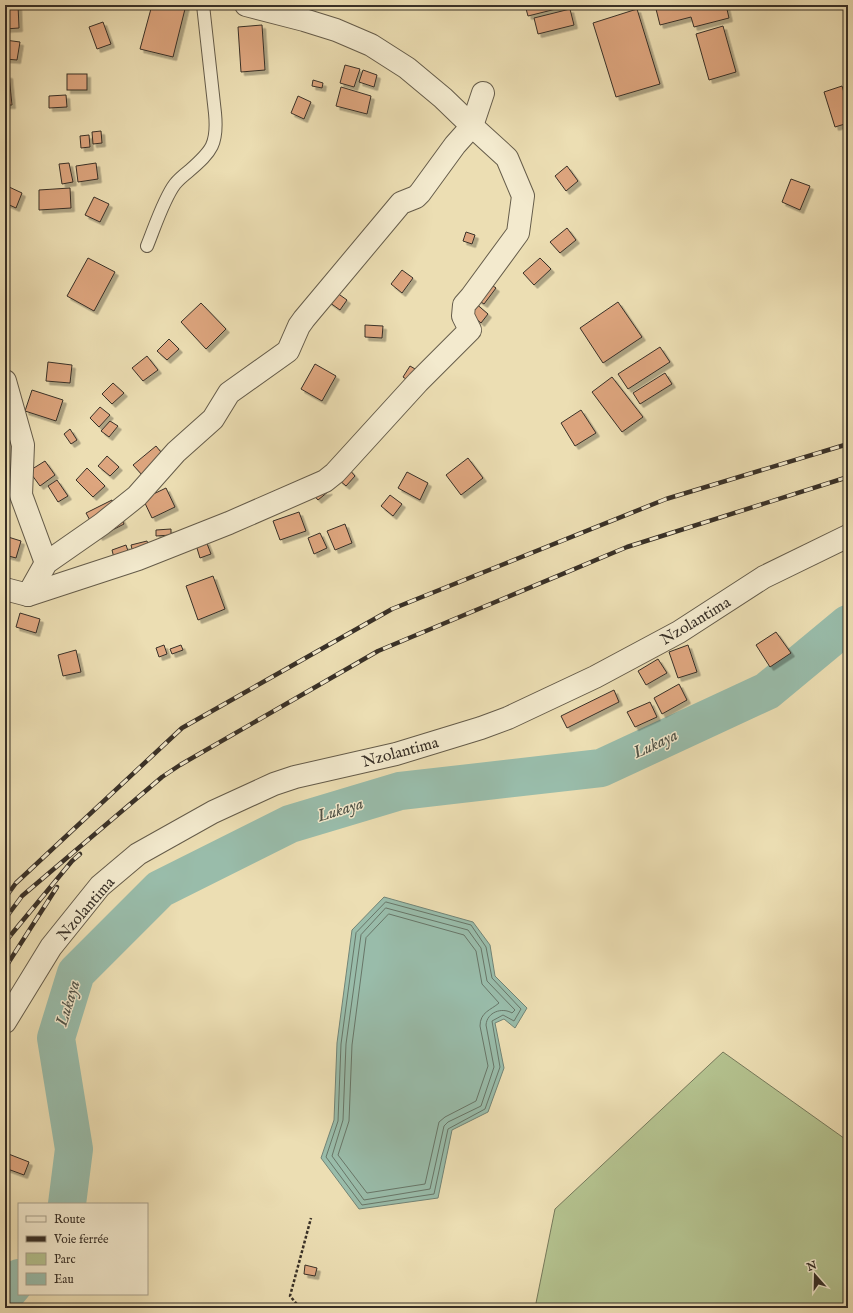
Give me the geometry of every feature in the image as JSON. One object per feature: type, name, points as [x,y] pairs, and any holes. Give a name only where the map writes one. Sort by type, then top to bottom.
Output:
[{"type":"street","points":[[5,589],[28,594],[138,559],[229,523],[325,481],[335,473],[418,382],[470,330],[464,316],[464,305],[518,233],[524,196],[507,158],[443,98],[407,68],[371,45],[336,30],[246,5]]},
{"type":"street","points":[[28,594],[46,563],[102,524],[133,499],[176,452],[213,419],[229,393],[288,351],[299,326],[304,319],[401,203],[416,197],[420,193],[455,145],[472,126],[483,93]]},
{"type":"street","points":[[5,381],[23,445],[21,495],[46,563]]},
{"type":"street","name":"Nzolantima","points":[[5,1022],[51,947],[100,886],[138,854],[213,812],[274,784],[295,777],[396,754],[508,718],[594,677],[679,632],[764,577],[848,536]]},
{"type":"lane","points":[[146,246],[169,193],[175,183],[204,157],[214,143],[216,124],[203,5]]},
{"type":"path","points":[[300,1308],[290,1296],[311,1218]]},
{"type":"green space","points":[[723,1052],[848,1141],[848,1308],[535,1308],[555,1209]]},
{"type":"water","points":[[384,897],[473,922],[490,945],[495,976],[527,1008],[515,1028],[504,1019],[495,1023],[504,1068],[488,1112],[452,1130],[438,1198],[359,1209],[321,1158],[334,1120],[337,1043],[352,930]]},
{"type":"building","points":[[5,5],[18,5],[19,28],[5,29]]},
{"type":"building","points":[[152,5],[186,5],[173,57],[140,49]]},
{"type":"building","points":[[525,5],[572,5],[528,16]]},
{"type":"building","points":[[655,5],[726,5],[729,18],[694,27],[691,17],[660,25]]},
{"type":"building","points":[[570,9],[574,25],[538,34],[534,18]]},
{"type":"building","points":[[637,9],[660,84],[616,97],[593,23]]},
{"type":"building","points":[[103,22],[111,44],[97,49],[89,27]]},
{"type":"building","points":[[262,25],[265,70],[241,72],[238,27]]},
{"type":"building","points":[[723,26],[736,72],[709,80],[696,34]]},
{"type":"building","points":[[5,40],[20,42],[17,60],[5,59]]},
{"type":"building","points":[[345,65],[360,69],[354,87],[340,83]]},
{"type":"building","points":[[363,70],[377,75],[374,87],[359,82]]},
{"type":"building","points":[[67,74],[87,74],[87,90],[67,90]]},
{"type":"building","points":[[5,75],[9,75],[12,105],[5,105]]},
{"type":"building","points":[[313,80],[323,83],[322,88],[312,86]]},
{"type":"building","points":[[842,86],[846,99],[848,99],[848,123],[835,127],[824,92]]},
{"type":"building","points":[[341,87],[371,96],[367,114],[336,106]]},
{"type":"building","points":[[66,95],[67,107],[49,108],[49,96]]},
{"type":"building","points":[[298,96],[311,102],[304,119],[291,113]]},
{"type":"building","points":[[101,131],[102,143],[93,144],[92,132]]},
{"type":"building","points":[[89,135],[90,147],[81,148],[80,136]]},
{"type":"building","points":[[69,163],[73,182],[62,184],[59,164]]},
{"type":"building","points":[[96,163],[98,179],[78,182],[76,166]]},
{"type":"building","points":[[567,166],[578,181],[566,191],[555,176]]},
{"type":"building","points":[[791,179],[810,186],[800,210],[782,202]]},
{"type":"building","points":[[7,186],[22,193],[16,208],[5,203],[5,191]]},
{"type":"building","points":[[70,188],[71,208],[39,210],[39,190]]},
{"type":"building","points":[[94,197],[109,204],[100,222],[85,215]]},
{"type":"building","points":[[567,228],[576,240],[560,253],[550,242]]},
{"type":"building","points":[[466,232],[475,235],[472,244],[463,241]]},
{"type":"building","points":[[88,258],[115,272],[94,311],[67,296]]},
{"type":"building","points":[[540,258],[551,269],[534,285],[523,273]]},
{"type":"building","points":[[402,270],[413,278],[402,293],[391,284]]},
{"type":"building","points":[[487,282],[496,288],[484,304],[475,298]]},
{"type":"building","points":[[333,290],[347,300],[340,310],[326,300]]},
{"type":"building","points":[[474,302],[488,314],[481,323],[466,310]]},
{"type":"building","points":[[618,302],[642,337],[603,363],[580,328]]},
{"type":"building","points":[[201,303],[226,329],[206,349],[181,322]]},
{"type":"building","points":[[365,325],[383,326],[382,338],[365,337]]},
{"type":"building","points":[[169,339],[179,349],[167,360],[157,351]]},
{"type":"building","points":[[660,347],[670,362],[628,389],[618,374]]},
{"type":"building","points":[[147,356],[158,370],[143,381],[132,368]]},
{"type":"building","points":[[48,362],[72,365],[70,383],[46,381]]},
{"type":"building","points":[[315,364],[336,376],[322,401],[301,389]]},
{"type":"building","points":[[410,366],[422,373],[415,385],[403,377]]},
{"type":"building","points":[[665,373],[672,384],[640,404],[633,393]]},
{"type":"building","points":[[612,377],[643,417],[622,432],[592,392]]},
{"type":"building","points":[[113,383],[124,393],[112,404],[102,394]]},
{"type":"building","points":[[32,390],[63,400],[56,421],[25,411]]},
{"type":"building","points":[[100,407],[110,415],[99,427],[90,418]]},
{"type":"building","points":[[581,410],[596,433],[575,446],[561,423]]},
{"type":"building","points":[[110,421],[118,426],[109,437],[101,431]]},
{"type":"building","points":[[70,429],[77,440],[71,444],[64,434]]},
{"type":"building","points":[[156,446],[165,457],[143,476],[133,465]]},
{"type":"building","points":[[107,456],[119,467],[110,476],[98,466]]},
{"type":"building","points":[[468,458],[483,478],[461,495],[446,475]]},
{"type":"building","points":[[45,461],[55,475],[40,486],[29,471]]},
{"type":"building","points":[[87,468],[105,486],[93,497],[76,480]]},
{"type":"building","points":[[348,468],[355,476],[346,486],[338,479]]},
{"type":"building","points":[[407,472],[428,483],[420,500],[398,488]]},
{"type":"building","points":[[57,480],[68,496],[58,502],[48,486]]},
{"type":"building","points":[[166,488],[175,507],[152,518],[143,499]]},
{"type":"building","points":[[329,491],[318,500],[311,492]]},
{"type":"building","points":[[390,495],[402,504],[393,516],[381,506]]},
{"type":"building","points":[[112,500],[124,524],[99,537],[86,513]]},
{"type":"building","points":[[299,512],[306,531],[280,540],[273,521]]},
{"type":"building","points":[[345,524],[352,543],[335,550],[327,531]]},
{"type":"building","points":[[171,529],[171,535],[156,536],[156,530]]},
{"type":"building","points":[[320,533],[327,548],[314,554],[308,538]]},
{"type":"building","points":[[5,536],[21,541],[16,558],[5,555]]},
{"type":"building","points":[[147,541],[151,553],[134,557],[131,545]]},
{"type":"building","points":[[206,541],[211,554],[200,558],[196,545]]},
{"type":"building","points":[[126,545],[130,557],[115,562],[112,550]]},
{"type":"building","points":[[213,576],[225,609],[198,620],[186,586]]},
{"type":"building","points":[[20,613],[40,619],[36,633],[16,627]]},
{"type":"building","points":[[776,632],[791,653],[770,667],[756,645]]},
{"type":"building","points":[[164,645],[167,654],[159,657],[156,648]]},
{"type":"building","points":[[181,645],[183,650],[172,654],[170,649]]},
{"type":"building","points":[[688,645],[697,672],[678,678],[669,652]]},
{"type":"building","points":[[76,650],[81,672],[63,676],[58,655]]},
{"type":"building","points":[[658,659],[667,673],[646,685],[638,671]]},
{"type":"building","points":[[679,684],[687,700],[662,714],[654,698]]},
{"type":"building","points":[[614,690],[619,702],[567,728],[561,716]]},
{"type":"building","points":[[650,702],[657,717],[635,727],[627,712]]},
{"type":"building","points":[[6,1153],[29,1162],[24,1175],[5,1168]]},
{"type":"building","points":[[305,1265],[317,1268],[315,1276],[304,1274]]},
{"type":"waterway","name":"Lukaya","points":[[67,1203],[74,1149],[56,1038],[76,973],[160,889],[290,824],[400,791],[601,768],[767,691],[848,624]]},
{"type":"waterway","name":"Lukaya","points":[[5,1295],[18,1279]]},
{"type":"railway","points":[[5,898],[16,883],[182,728],[392,609],[666,499],[848,444]]},
{"type":"railway","points":[[5,919],[22,896],[162,777],[180,765],[378,651],[627,547],[848,477]]},
{"type":"railway","points":[[5,942],[72,861],[80,854]]},
{"type":"railway","points":[[5,968],[57,887]]}]
